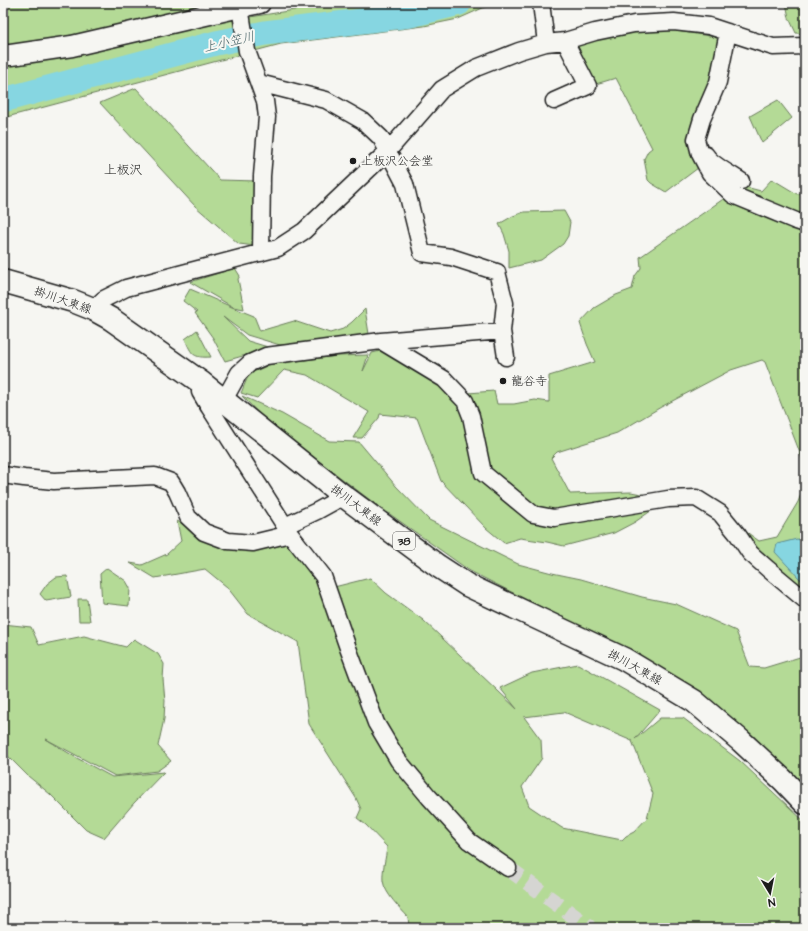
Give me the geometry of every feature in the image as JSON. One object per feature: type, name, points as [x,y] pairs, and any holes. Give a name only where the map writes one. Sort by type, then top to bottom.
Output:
[{"type":"main road","name":"掛川大東線","points":[[3,281],[66,299],[93,309],[111,319],[202,383],[341,494],[438,566],[467,585],[624,659],[694,701],[741,741],[783,780],[805,803]]},
{"type":"street","points":[[3,55],[72,46],[260,3]]},
{"type":"street","points":[[541,3],[546,43]]},
{"type":"street","points":[[240,7],[247,52],[265,101],[267,117],[262,176],[260,254]]},
{"type":"street","points":[[93,309],[104,299],[126,288],[260,254],[278,248],[304,232],[388,152],[442,89],[476,68],[519,51],[546,43],[565,41],[595,32],[634,24],[674,22],[709,26],[773,47],[805,46]]},
{"type":"street","points":[[728,32],[718,82],[698,130],[696,139],[700,154],[710,173],[734,195],[796,222],[805,224]]},
{"type":"street","points":[[554,101],[588,86],[565,41]]},
{"type":"street","points":[[259,83],[326,100],[363,121],[381,138],[405,184],[422,253],[451,257],[497,272],[505,303],[502,331],[506,357]]},
{"type":"street","points":[[698,130],[700,140],[707,157],[741,181]]},
{"type":"street","points":[[224,400],[239,373],[250,363],[266,356],[380,341],[502,331]]},
{"type":"street","points":[[380,341],[444,379],[465,401],[471,416],[483,473],[533,514],[554,518],[668,500],[696,498],[720,512],[750,553],[805,600]]},
{"type":"street","points":[[202,383],[200,392],[287,530],[323,576],[376,723],[398,760],[469,841],[508,868]]},
{"type":"street","points":[[3,475],[54,481],[155,476],[171,482],[188,517],[204,532],[228,542],[253,543],[287,530],[337,500],[341,494]]},
{"type":"green space","points":[[3,3],[207,3],[94,42],[338,3],[494,3],[458,19],[424,26],[281,44],[3,118]]},
{"type":"green space","points":[[786,3],[805,3],[805,34],[796,33],[789,18]]},
{"type":"green space","points":[[650,27],[723,38],[696,152],[690,152],[698,168],[666,192],[648,180],[644,159],[648,151],[652,148],[616,78],[589,86],[569,44]]},
{"type":"green space","points":[[136,88],[220,180],[257,181],[264,247],[239,244],[195,206],[100,103]]},
{"type":"green space","points":[[778,100],[792,118],[762,143],[750,116]]},
{"type":"green space","points":[[772,179],[797,194],[805,192],[805,466],[765,362],[762,360],[731,370],[661,407],[617,433],[557,452],[551,458],[570,494],[631,492],[668,499],[635,522],[614,533],[564,546],[520,538],[504,543],[486,528],[441,481],[417,418],[380,414],[379,418],[362,438],[353,438],[369,412],[307,375],[284,370],[257,398],[241,393],[249,374],[271,364],[338,356],[368,355],[363,371],[372,353],[393,348],[468,393],[494,391],[497,404],[514,404],[535,400],[549,402],[549,376],[595,362],[580,323],[594,308],[616,295],[632,289],[635,276],[641,268],[640,257],[729,195],[722,181],[761,191]]},
{"type":"green space","points":[[564,211],[570,222],[568,236],[563,244],[541,260],[509,268],[509,251],[504,234],[499,224],[524,212]]},
{"type":"green space","points":[[235,268],[240,276],[238,279],[244,309],[233,307],[190,282]]},
{"type":"green space","points":[[190,289],[254,316],[260,331],[294,321],[330,333],[343,329],[365,309],[369,334],[316,342],[280,345],[247,335],[223,317],[248,341],[271,348],[225,361],[213,338],[195,313],[197,312],[183,301]]},
{"type":"green space","points":[[197,330],[211,357],[197,356],[189,349],[185,339]]},
{"type":"green space","points":[[242,396],[282,414],[329,441],[359,442],[396,486],[429,520],[518,564],[581,579],[642,597],[676,604],[736,631],[750,667],[764,668],[800,657],[805,658],[805,790],[747,732],[651,675],[547,610],[470,571],[370,500],[266,421]]},
{"type":"green space","points":[[805,484],[805,600],[720,513],[759,541],[777,537],[798,502]]},
{"type":"green space","points":[[177,521],[236,551],[292,541],[334,587],[370,578],[386,593],[423,620],[517,709],[500,688],[532,673],[578,664],[660,710],[635,739],[660,718],[683,718],[740,761],[805,822],[805,928],[405,928],[409,926],[408,917],[390,896],[384,886],[383,877],[387,847],[366,825],[357,818],[361,809],[356,798],[309,724],[298,642],[248,614],[227,587],[205,569],[155,578],[130,563],[142,565],[167,554],[181,541]],"holes":[[[564,712],[632,741],[653,794],[647,818],[634,832],[622,840],[562,828],[529,806],[522,787],[542,758],[541,740],[524,717]]]},
{"type":"green space","points":[[107,568],[126,581],[130,588],[129,606],[102,603],[100,574]]},
{"type":"green space","points":[[67,576],[71,597],[46,601],[40,594],[47,584],[56,577]]},
{"type":"green space","points":[[78,599],[87,599],[90,621],[79,621]]},
{"type":"green space","points":[[3,624],[31,627],[39,645],[84,636],[126,647],[134,639],[158,654],[164,664],[164,719],[158,746],[171,761],[157,771],[115,776],[46,739],[112,777],[164,772],[134,803],[104,838],[86,830],[50,794],[28,776],[3,751]]},
{"type":"water","points":[[797,539],[805,542],[805,581],[800,579],[775,552],[777,544]]},
{"type":"waterway","name":"上小笠川","points":[[3,100],[216,43],[265,33],[410,15],[459,3]]},
{"type":"tunnel","points":[[508,868],[590,928]]},
{"type":"place","name":"上板沢公会堂","points":[[353,161]]},
{"type":"place","name":"龍谷寺","points":[[503,381]]},
{"type":"district","name":"上板沢","points":[[123,169]]}]
